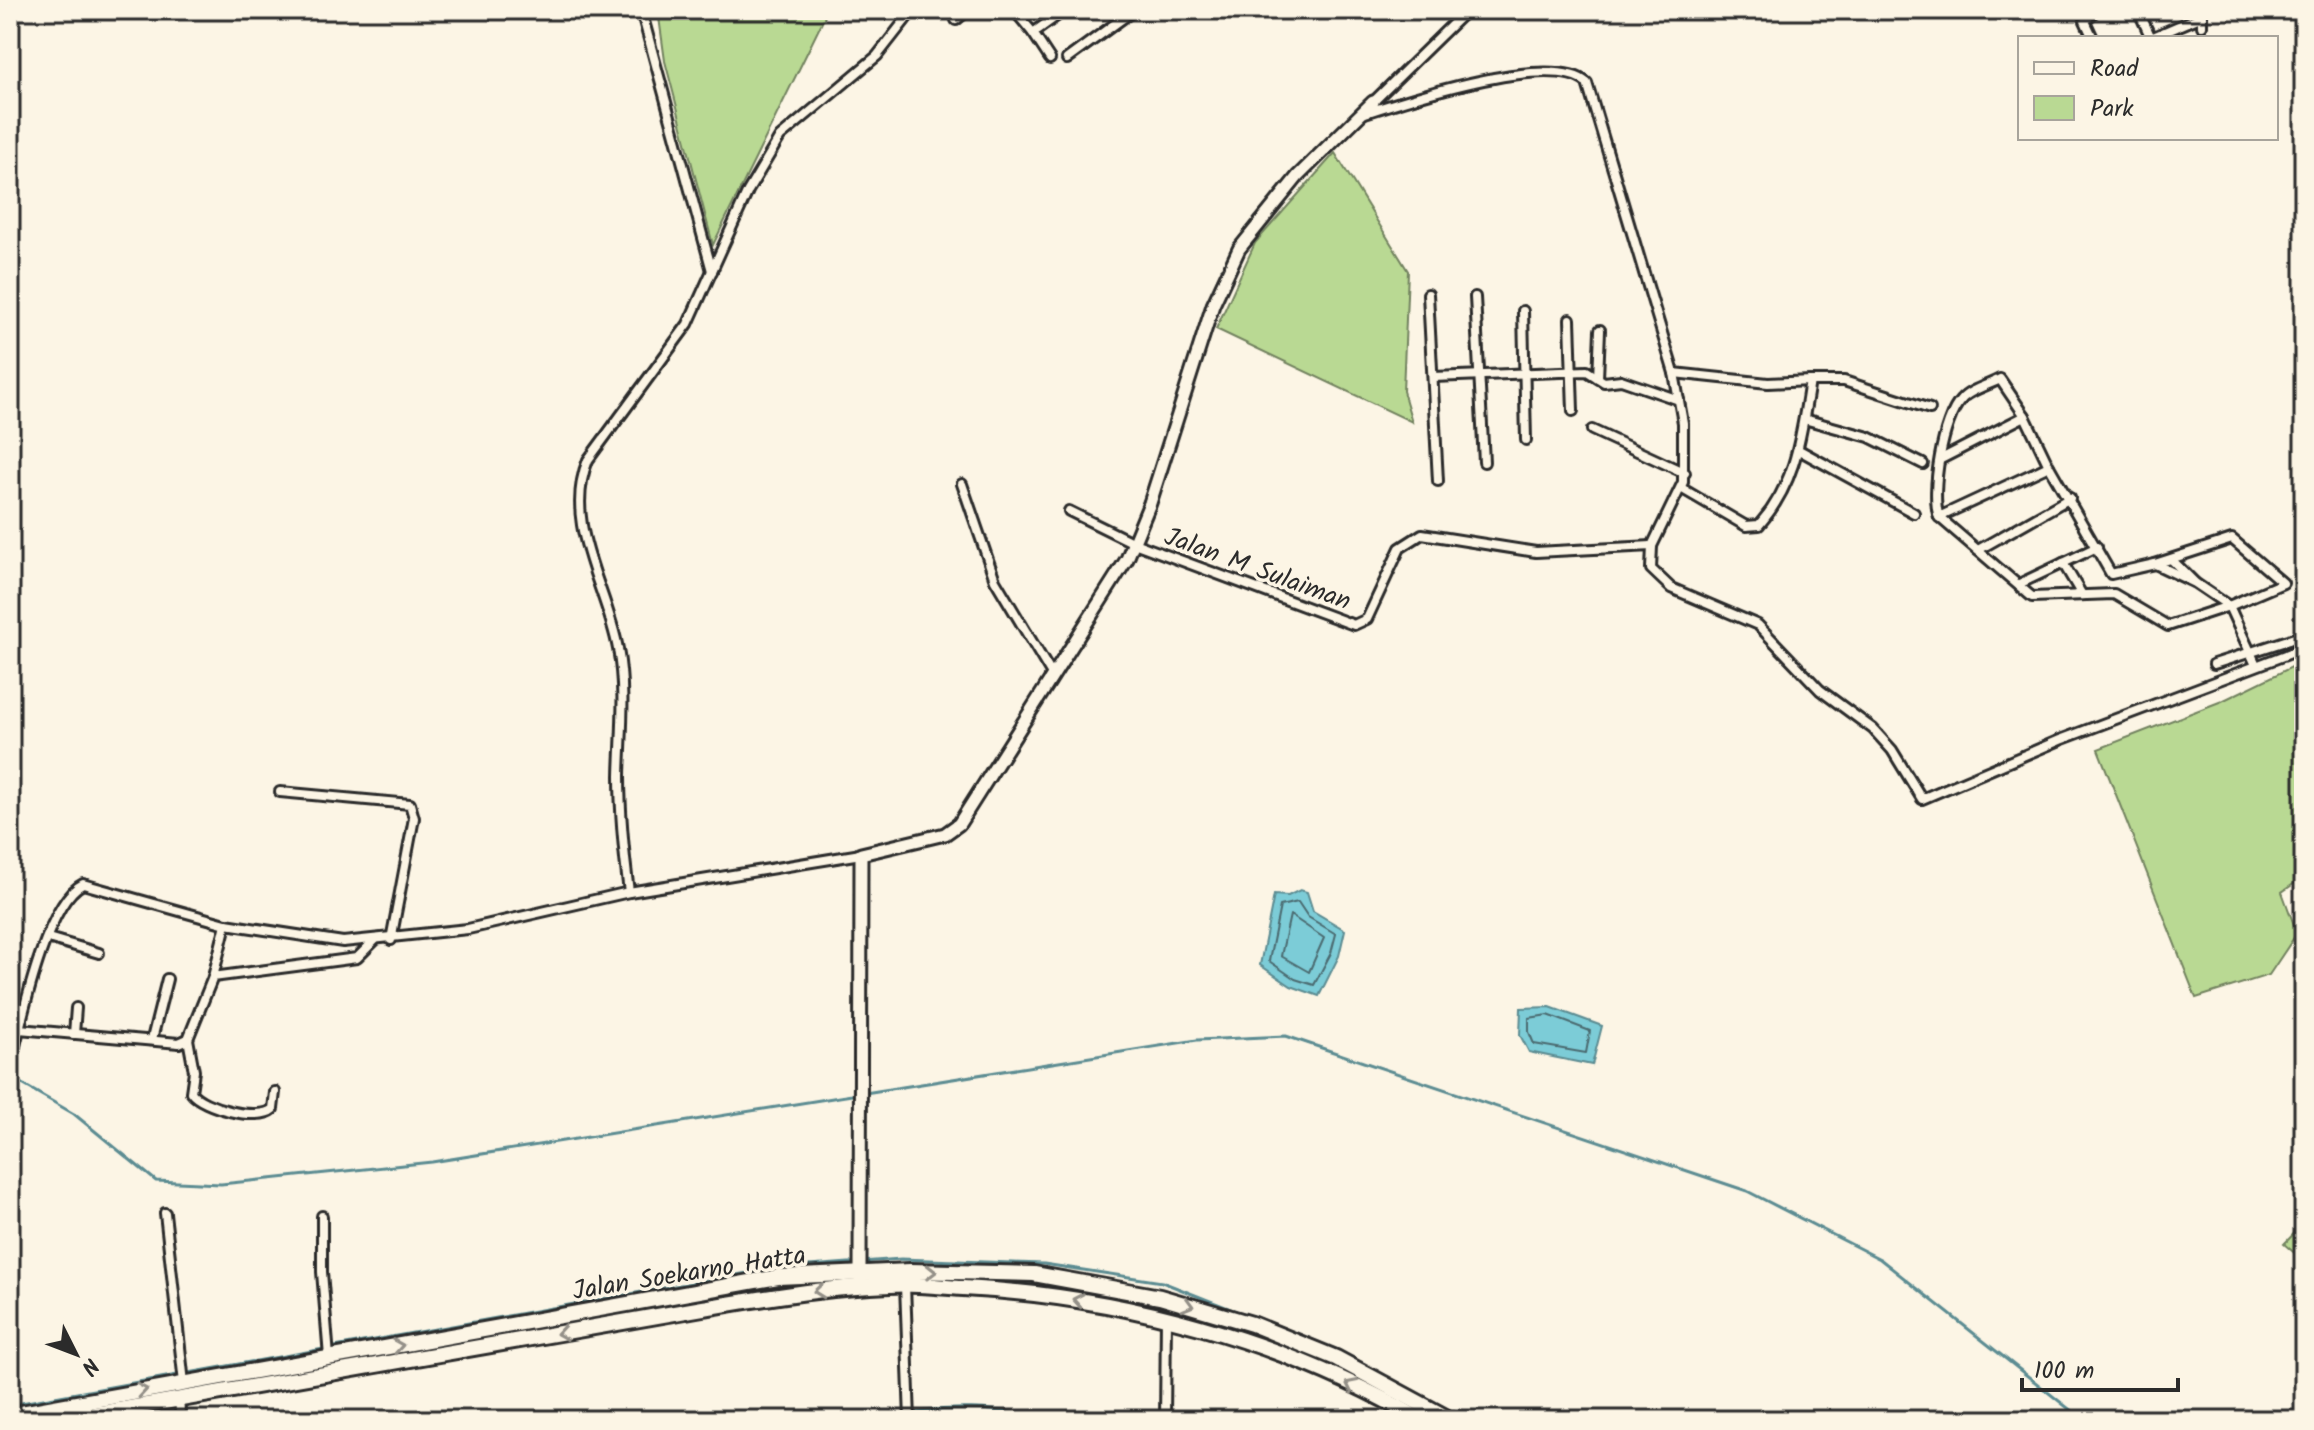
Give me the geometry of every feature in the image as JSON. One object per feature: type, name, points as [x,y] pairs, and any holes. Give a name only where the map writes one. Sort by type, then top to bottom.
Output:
[{"type":"highway","name":"Jalan Soekarno Hatta","points":[[10,1415],[328,1354],[778,1277],[860,1269],[1034,1274],[1160,1297],[1252,1324],[1336,1358],[1451,1420]]},
{"type":"highway","name":"Jalan Soekarno Hatta","points":[[61,1420],[785,1295],[905,1285],[1017,1290],[1166,1316],[1290,1357],[1421,1420]]},
{"type":"street","points":[[641,10],[712,271]]},
{"type":"street","points":[[629,892],[620,797],[624,710],[622,672],[618,644],[585,543],[582,476],[588,460],[688,324],[748,191],[780,137],[877,56],[913,10]]},
{"type":"street","points":[[956,20],[968,10]]},
{"type":"street","points":[[1014,10],[1050,59]]},
{"type":"street","points":[[1033,33],[1065,10]]},
{"type":"street","points":[[1067,59],[1134,10]]},
{"type":"street","points":[[10,1065],[48,938],[65,900],[83,884],[226,924],[343,942],[391,940],[468,929],[629,892],[861,854],[945,834],[955,828],[1134,543],[1213,305],[1239,249],[1298,176],[1467,10]]},
{"type":"street","points":[[2092,36],[2085,21],[2096,10]]},
{"type":"street","points":[[2138,10],[2150,36]]},
{"type":"street","points":[[2155,36],[2202,13],[2202,26]]},
{"type":"street","points":[[1361,115],[1432,90],[1520,74],[1580,76],[1587,83],[1674,373],[1686,444],[1681,488],[1652,546],[1651,569],[1671,588],[1758,625],[1820,690],[1873,729],[1892,750],[1922,799],[2060,740],[2181,697],[2304,648]]},
{"type":"street","points":[[1428,294],[1438,481]]},
{"type":"street","points":[[1475,297],[1484,462]]},
{"type":"street","points":[[1523,311],[1526,440]]},
{"type":"street","points":[[1570,319],[1573,411]]},
{"type":"street","points":[[1598,378],[1600,330]]},
{"type":"street","points":[[1433,377],[1587,371],[1604,382],[1621,380],[1679,400]]},
{"type":"street","points":[[1674,373],[1768,383],[1844,381],[1930,409]]},
{"type":"street","points":[[2111,574],[2173,561],[2232,539],[2283,583],[2229,606],[2168,626],[2114,594],[2032,597],[1939,517],[1934,485],[1955,408],[1962,397],[2000,379],[2005,381],[2111,574],[2114,594]]},
{"type":"street","points":[[1681,488],[1746,526],[1759,525],[1788,486],[1799,450],[1810,381]]},
{"type":"street","points":[[1941,459],[2025,416]]},
{"type":"street","points":[[1804,419],[1869,437],[1923,464]]},
{"type":"street","points":[[1592,430],[1685,473]]},
{"type":"street","points":[[1799,450],[1914,513]]},
{"type":"street","points":[[1939,517],[2049,466]]},
{"type":"street","points":[[962,484],[995,580],[1052,675]]},
{"type":"street","points":[[1978,550],[2070,498]]},
{"type":"street","points":[[1069,511],[1134,543]]},
{"type":"street","name":"Jalan M Sulaiman","points":[[1134,543],[1360,625],[1367,619],[1400,548],[1422,534],[1536,552],[1652,546]]},
{"type":"street","points":[[2019,584],[2097,547]]},
{"type":"street","points":[[2173,561],[2195,583]]},
{"type":"street","points":[[2063,563],[2082,595]]},
{"type":"street","points":[[2155,564],[2195,583],[2229,606],[2256,665]]},
{"type":"street","points":[[2214,664],[2304,635]]},
{"type":"street","points":[[280,792],[410,804],[414,818],[391,940]]},
{"type":"street","points":[[860,1269],[861,854]]},
{"type":"street","points":[[226,924],[213,977],[188,1039],[194,1071],[191,1092],[200,1102],[266,1114],[273,1109],[275,1092]]},
{"type":"street","points":[[48,938],[99,953]]},
{"type":"street","points":[[213,977],[357,958],[375,940]]},
{"type":"street","points":[[152,1039],[167,979]]},
{"type":"street","points":[[74,1034],[76,1008]]},
{"type":"street","points":[[10,1014],[22,1018]]},
{"type":"street","points":[[19,1029],[179,1043],[188,1039]]},
{"type":"street","points":[[165,1213],[183,1380]]},
{"type":"street","points":[[322,1216],[328,1354]]},
{"type":"street","points":[[905,1285],[910,1420]]},
{"type":"street","points":[[1165,1420],[1166,1316]]},
{"type":"street","points":[[179,1401],[181,1419]]},
{"type":"green space","points":[[658,10],[828,10],[713,245],[665,61]]},
{"type":"green space","points":[[1335,153],[1408,271],[1403,391],[1412,422],[1216,329],[1255,243]]},
{"type":"green space","points":[[2304,661],[2304,877],[2282,892],[2297,933],[2269,975],[2196,998],[2098,749],[2222,701]]},
{"type":"green space","points":[[2304,1223],[2304,1261],[2284,1244]]},
{"type":"water","points":[[1300,890],[1307,892],[1313,911],[1345,930],[1339,956],[1319,996],[1291,986],[1260,965],[1274,895],[1288,896]]},
{"type":"water","points":[[1550,1007],[1602,1026],[1592,1065],[1529,1052],[1520,1035],[1521,1008]]},
{"type":"waterway","points":[[865,1093],[1197,1040],[1286,1036],[1747,1191],[1880,1259],[2083,1420]]},
{"type":"waterway","points":[[10,1077],[74,1114],[156,1181],[221,1184],[432,1162],[858,1094]]},
{"type":"waterway","points":[[10,1405],[770,1269],[901,1259],[1044,1264],[1162,1282],[1332,1349]]},
{"type":"waterway","points":[[881,1420],[949,1409],[1015,1412],[1062,1420]]},
{"type":"waterway","points":[[1451,1412],[1466,1420]]}]
